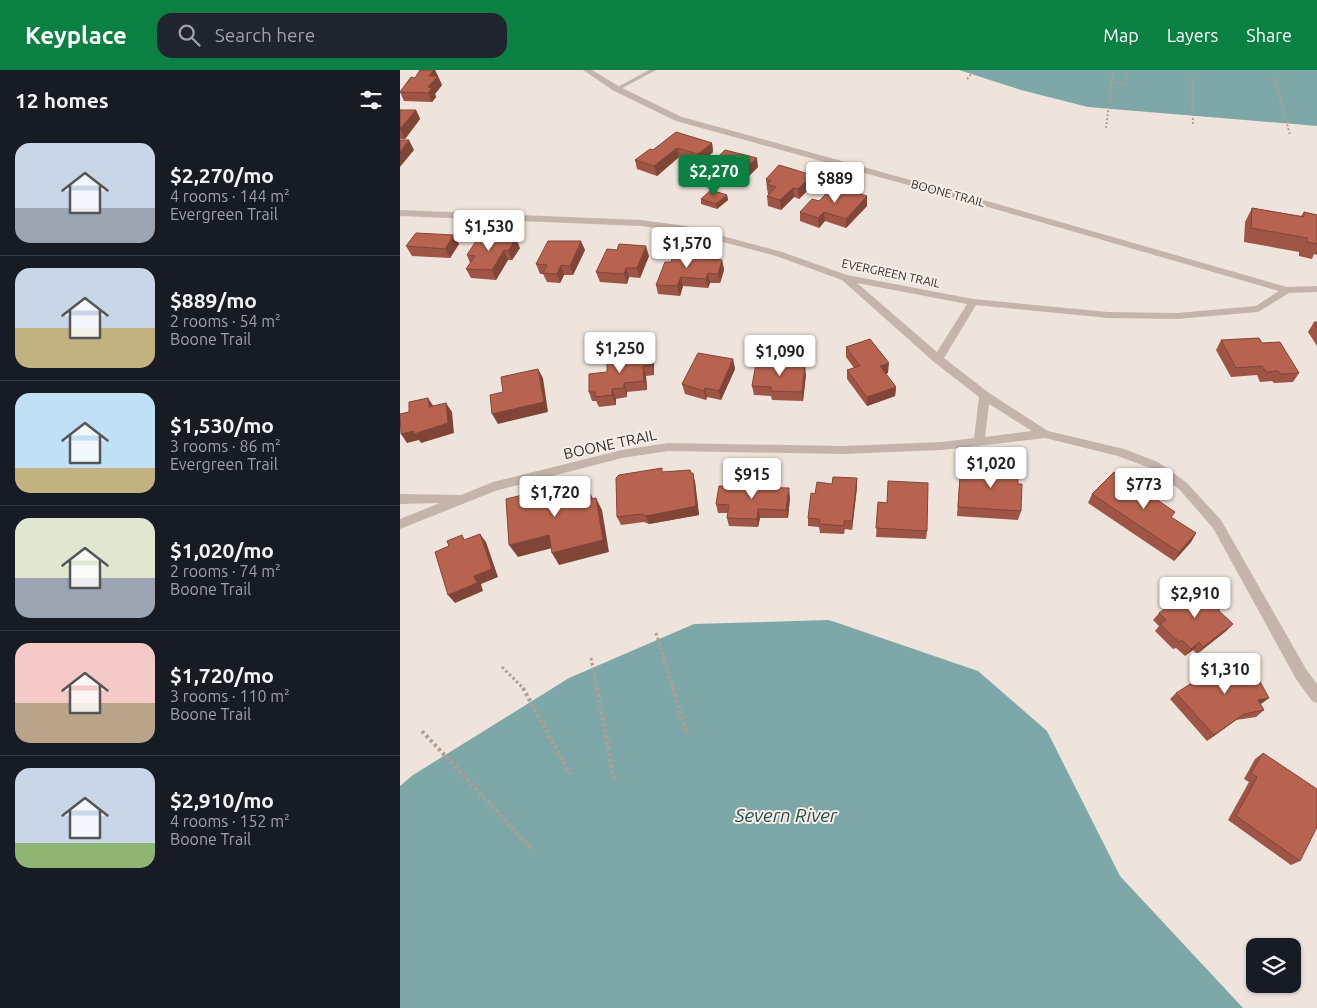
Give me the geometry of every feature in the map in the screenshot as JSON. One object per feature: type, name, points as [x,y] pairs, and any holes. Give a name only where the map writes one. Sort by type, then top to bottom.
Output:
[{"type":"street","name":"BOONE TRAIL","points":[[587,70],[618,89],[679,119],[991,205],[1288,290],[1317,289]]},
{"type":"street","name":"EVERGREEN TRAIL","points":[[400,213],[641,223],[686,229],[779,254],[845,278],[973,302],[1108,315],[1177,316],[1258,309],[1288,290]]},
{"type":"street","name":"BOONE TRAIL","points":[[845,278],[938,359],[985,396],[1045,434],[1120,452],[1154,465],[1183,486],[1217,524],[1301,674],[1317,696]]},
{"type":"street","points":[[938,359],[973,302]]},
{"type":"street","points":[[979,442],[985,396]]},
{"type":"street","name":"BOONE TRAIL","points":[[400,524],[493,487],[622,454],[668,447],[843,450],[942,446],[1045,434]]},
{"type":"street","points":[[400,499],[464,498]]},
{"type":"lane","points":[[618,89],[653,70]]},
{"type":"path","points":[[967,79],[975,70]]},
{"type":"path","points":[[1106,128],[1113,74]]},
{"type":"path","points":[[1112,82],[1124,84],[1126,74]]},
{"type":"path","points":[[1192,78],[1193,124]]},
{"type":"path","points":[[1275,78],[1290,135]]},
{"type":"path","points":[[656,633],[687,735]]},
{"type":"path","points":[[591,658],[614,779]]},
{"type":"path","points":[[502,667],[521,684],[570,774]]},
{"type":"path","points":[[422,731],[533,850]]},
{"type":"water","points":[[959,70],[1317,70],[1317,126],[1088,107],[1021,90]]},
{"type":"water","name":"Severn River","points":[[829,620],[978,671],[1047,731],[1120,876],[1243,1008],[400,1008],[400,786],[413,775],[569,678],[694,624]]},
{"type":"building","points":[[420,70],[434,70],[429,76],[438,76],[428,87],[432,88],[428,93],[400,92],[411,77],[415,78]]},
{"type":"building","points":[[400,110],[416,110],[400,129]]},
{"type":"building","points":[[676,132],[712,143],[698,154],[677,148],[654,166],[635,160],[650,149],[653,150]]},
{"type":"building","points":[[400,140],[409,140],[400,152]]},
{"type":"building","points":[[725,150],[757,158],[746,168],[717,158]]},
{"type":"building","points":[[779,165],[812,175],[798,189],[793,188],[780,200],[767,196],[776,187],[767,184],[771,181],[766,179]]},
{"type":"building","points":[[834,186],[867,196],[846,219],[824,212],[818,218],[800,212],[812,199],[819,201]]},
{"type":"building","points":[[711,190],[727,195],[716,204],[701,199]]},
{"type":"building","points":[[1252,208],[1304,217],[1304,212],[1317,215],[1317,244],[1307,242],[1307,238],[1251,228]]},
{"type":"building","points":[[416,233],[454,235],[445,249],[406,246]]},
{"type":"building","points":[[487,236],[516,238],[508,251],[504,250],[492,270],[466,269],[475,256],[467,255],[478,238],[486,238]]},
{"type":"building","points":[[548,241],[581,241],[570,266],[561,265],[557,274],[543,273],[547,265],[536,264]]},
{"type":"building","points":[[619,244],[646,246],[637,268],[626,268],[624,274],[596,272],[607,249],[617,250]]},
{"type":"building","points":[[674,254],[694,255],[693,258],[722,260],[718,274],[708,273],[706,279],[681,277],[677,286],[656,285],[665,262],[671,262]]},
{"type":"building","points":[[1259,338],[1262,343],[1280,342],[1299,373],[1280,374],[1278,371],[1266,372],[1262,366],[1236,368],[1221,340]]},
{"type":"building","points":[[870,339],[889,363],[880,366],[896,387],[867,397],[847,370],[860,366],[846,347]]},
{"type":"building","points":[[651,350],[652,365],[643,366],[644,381],[624,383],[624,388],[612,389],[612,395],[595,397],[595,392],[589,392],[589,374],[607,372],[607,361],[636,358],[636,352]]},
{"type":"building","points":[[698,353],[733,359],[719,391],[705,388],[704,391],[682,384]]},
{"type":"building","points":[[756,363],[805,365],[802,392],[771,391],[771,387],[752,386]]},
{"type":"building","points":[[538,369],[544,402],[492,414],[490,395],[503,392],[501,377]]},
{"type":"building","points":[[428,398],[429,407],[446,403],[448,423],[414,434],[414,431],[401,434],[400,414],[409,412],[409,402]]},
{"type":"building","points":[[989,464],[1018,467],[1018,484],[1022,484],[1021,511],[958,507],[960,477],[966,478],[966,466],[989,469]]},
{"type":"building","points":[[662,468],[662,472],[690,470],[693,473],[696,506],[646,516],[641,514],[617,517],[616,478],[619,475]]},
{"type":"building","points":[[1114,472],[1128,481],[1131,478],[1150,489],[1147,493],[1175,512],[1171,517],[1196,533],[1179,552],[1092,494]]},
{"type":"building","points":[[833,477],[857,478],[852,521],[844,521],[844,526],[819,524],[820,519],[808,518],[811,493],[815,494],[817,482],[832,484]]},
{"type":"building","points":[[888,481],[928,483],[927,531],[876,528],[878,502],[887,503]]},
{"type":"building","points":[[568,484],[569,493],[588,488],[590,499],[596,498],[603,540],[552,553],[549,535],[509,545],[506,499]]},
{"type":"building","points":[[719,486],[789,488],[786,510],[758,509],[757,519],[727,518],[729,505],[716,504]]},
{"type":"building","points":[[480,534],[492,569],[474,576],[477,583],[448,595],[435,552],[449,546],[447,541],[462,535],[464,540]]},
{"type":"building","points":[[1194,588],[1207,600],[1212,596],[1223,606],[1218,610],[1233,624],[1203,647],[1199,642],[1191,649],[1182,640],[1179,642],[1160,624],[1166,620],[1159,613]]},
{"type":"building","points":[[1248,660],[1269,698],[1258,700],[1264,710],[1244,714],[1214,735],[1176,693],[1219,666]]},
{"type":"building","points":[[1263,753],[1317,789],[1317,827],[1300,861],[1236,816],[1257,777],[1251,773]]}]
